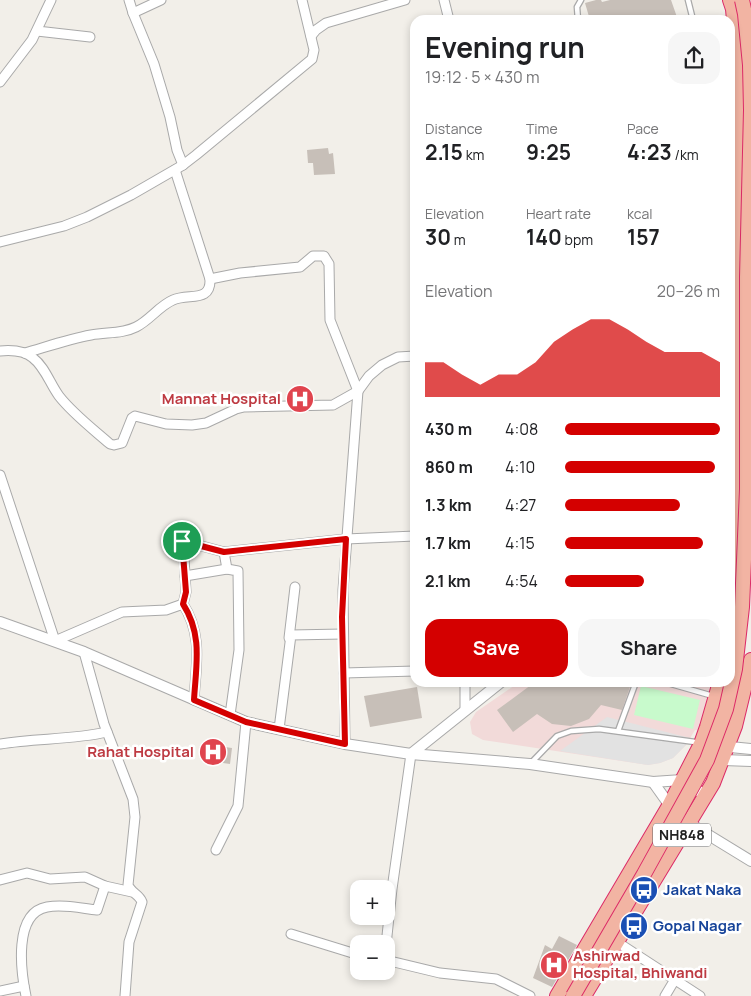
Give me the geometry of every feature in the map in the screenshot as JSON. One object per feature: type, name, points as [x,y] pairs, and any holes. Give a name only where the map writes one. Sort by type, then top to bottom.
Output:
[{"type":"highway","points":[[730,0],[733,15]]},
{"type":"highway","points":[[735,669],[742,606],[748,489],[747,277],[751,110],[750,65],[742,0]]},
{"type":"highway","points":[[735,32],[741,77],[735,292]]},
{"type":"highway","name":"NH848","points":[[584,996],[713,783],[735,726],[751,660]]},
{"type":"highway","name":"NH848","points":[[557,996],[669,806],[698,744],[719,687]]},
{"type":"highway","points":[[573,996],[707,760],[726,709],[731,687]]},
{"type":"street","points":[[0,82],[3,72],[37,31],[51,0]]},
{"type":"street","points":[[25,353],[82,337],[124,331],[136,327],[148,320],[170,301],[187,296],[204,295],[211,288],[179,168],[170,117],[154,64],[132,13],[129,0]]},
{"type":"street","points":[[132,13],[159,0]]},
{"type":"street","points":[[0,242],[64,226],[87,217],[179,168],[312,58],[314,50],[302,0]]},
{"type":"street","points":[[311,36],[326,23],[405,0]]},
{"type":"street","points":[[444,0],[448,15]]},
{"type":"street","points":[[37,31],[90,37]]},
{"type":"street","points":[[210,280],[240,273],[300,267],[313,256],[324,256],[327,258],[330,271],[330,320],[358,391],[343,590],[345,744]]},
{"type":"street","points":[[0,351],[7,350],[25,353],[32,357],[40,364],[59,396],[110,444],[114,445],[122,443],[132,418],[135,416],[166,424],[192,425],[206,423],[244,406],[333,405],[358,391],[369,376],[382,365],[398,358],[410,357]]},
{"type":"street","points":[[735,470],[751,471]]},
{"type":"street","points":[[0,474],[55,641]]},
{"type":"street","points":[[735,521],[751,512]]},
{"type":"street","points":[[194,700],[197,637],[191,616],[183,604],[186,592],[182,541],[224,552],[346,539],[410,536]]},
{"type":"street","points":[[224,552],[226,569]]},
{"type":"street","points":[[185,576],[226,569],[238,572],[239,650],[230,715]]},
{"type":"street","points":[[278,729],[295,587]]},
{"type":"street","points":[[55,641],[122,612],[166,610],[183,604]]},
{"type":"street","points":[[0,622],[84,652],[246,722],[345,744],[411,754],[530,764],[653,782],[682,780],[706,796]]},
{"type":"street","points":[[289,638],[295,634],[343,634]]},
{"type":"street","points":[[84,652],[107,732],[133,799],[135,817],[128,885],[132,892]]},
{"type":"street","points":[[344,673],[410,671]]},
{"type":"street","points":[[465,687],[465,710]]},
{"type":"street","points":[[387,935],[411,754],[495,687]]},
{"type":"street","points":[[216,850],[238,806],[246,722]]},
{"type":"street","points":[[0,744],[107,732]]},
{"type":"street","points":[[698,744],[751,761]]},
{"type":"street","points":[[725,754],[751,749]]},
{"type":"street","points":[[653,782],[669,806],[689,824],[751,861]]},
{"type":"street","points":[[0,880],[27,873],[50,879],[85,878],[105,886],[132,892],[141,898],[142,904],[129,942],[125,996]]},
{"type":"street","points":[[26,996],[21,970],[23,932],[31,916],[45,907],[62,906],[97,910],[105,886]]},
{"type":"street","points":[[597,928],[674,981],[700,996]]},
{"type":"street","points":[[291,934],[350,952]]},
{"type":"street","points":[[395,962],[440,973],[496,979],[530,996]]},
{"type":"street","points":[[665,996],[674,981]]},
{"type":"street","points":[[0,991],[24,986]]},
{"type":"lane","points":[[578,15],[577,7],[580,0]]},
{"type":"lane","points":[[688,0],[692,15]]},
{"type":"lane","points":[[618,731],[634,687]]},
{"type":"lane","points":[[683,687],[716,696]]},
{"type":"lane","points":[[530,764],[557,736],[585,729],[618,731],[698,744]]},
{"type":"shaded area","points":[[512,687],[714,687],[701,731],[695,730],[686,745],[673,758],[648,765],[483,740],[472,734],[470,722],[476,712]]},
{"type":"shaded area","points":[[607,717],[690,738],[673,758],[648,765],[560,751]]},
{"type":"green space","points":[[641,687],[700,700],[693,729],[634,715]]},
{"type":"building","points":[[596,0],[601,0],[602,2],[610,0],[671,0],[676,15],[589,15],[585,3]]},
{"type":"building","points":[[328,148],[329,154],[333,153],[335,174],[314,175],[313,163],[308,163],[307,150]]},
{"type":"building","points":[[417,687],[422,718],[370,727],[364,696]]},
{"type":"building","points":[[528,687],[630,687],[622,710],[601,705],[589,719],[571,726],[552,724],[537,714],[513,732],[497,710]]},
{"type":"building","points":[[204,744],[232,748],[230,764],[202,760]]},
{"type":"building","points":[[559,936],[577,945],[552,987],[533,978],[545,945],[552,949]]},
{"type":"place","name":"Mannat Hospital","points":[[300,399]]},
{"type":"place","name":"Rahat Hospital","points":[[213,752]]},
{"type":"place","name":"Jakat Naka","points":[[644,890]]},
{"type":"place","name":"Gopal Nagar","points":[[634,926]]},
{"type":"place","name":"Ashirwad Hospital, Bhiwandi","points":[[554,965]]},
{"type":"route","points":[[346,539],[342,617],[345,744],[246,722],[194,700],[197,637],[191,616],[183,604],[186,592],[182,541],[224,552],[346,539]]}]
